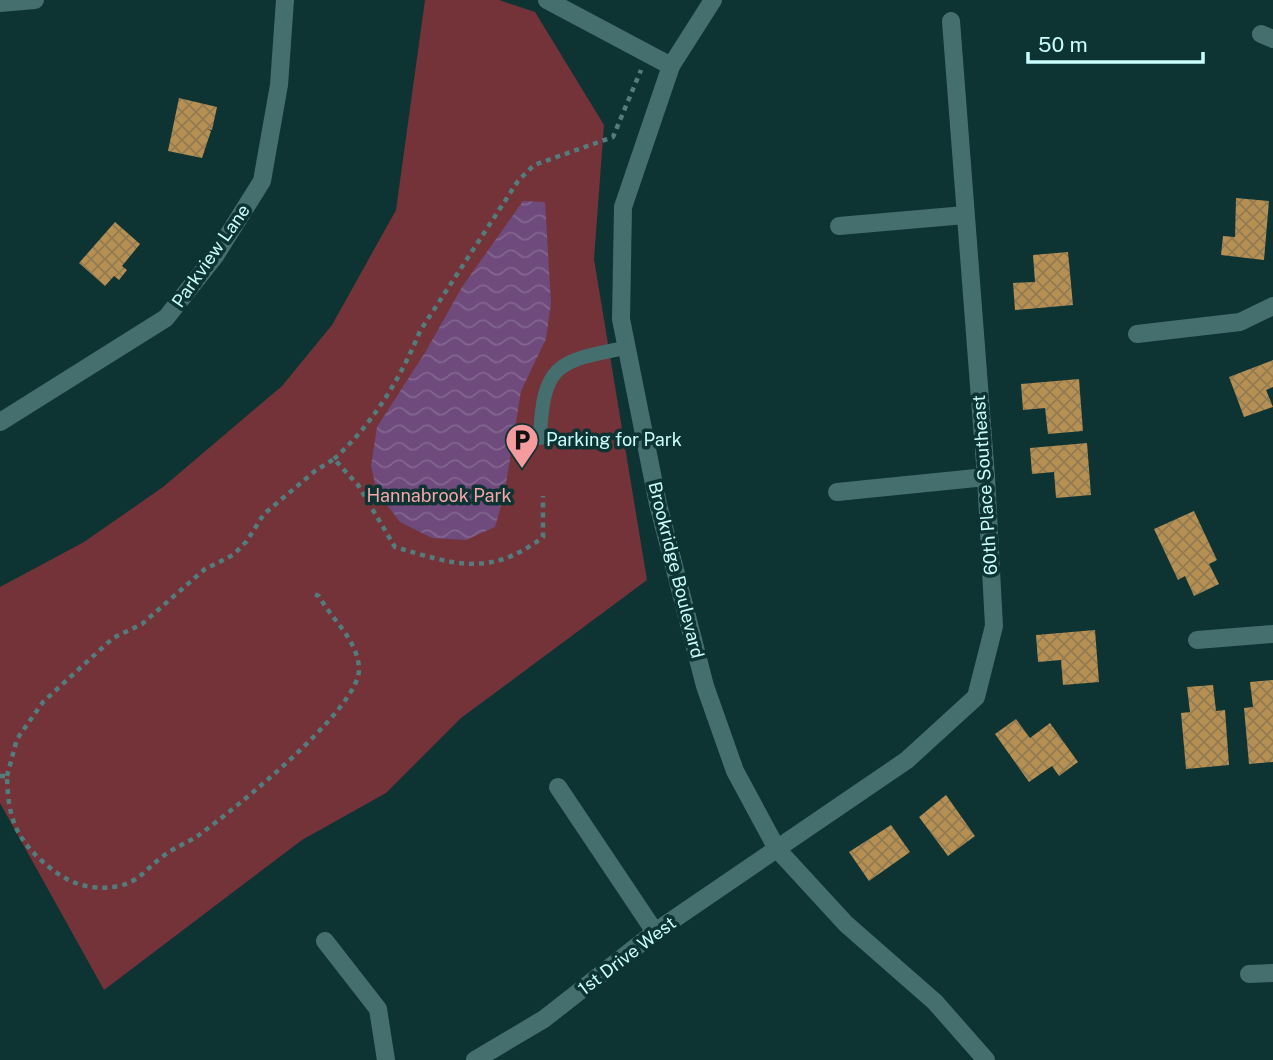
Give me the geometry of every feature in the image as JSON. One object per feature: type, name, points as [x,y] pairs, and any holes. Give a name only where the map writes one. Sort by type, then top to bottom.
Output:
[{"type":"street","points":[[0,3],[35,0]]},
{"type":"street","name":"Parkview Lane","points":[[0,422],[166,318],[215,256],[262,181],[279,86],[285,0]]},
{"type":"street","points":[[547,0],[671,66]]},
{"type":"street","name":"Brookridge Boulevard","points":[[713,0],[671,66],[623,207],[621,319],[658,503],[705,686],[735,771],[777,849],[846,924],[935,1002],[986,1060]]},
{"type":"street","name":"60th Place Southeast","points":[[777,849],[907,760],[976,697],[994,626],[986,477],[951,21]]},
{"type":"street","points":[[838,226],[965,215]]},
{"type":"street","points":[[1137,334],[1240,322],[1273,306]]},
{"type":"street","points":[[837,492],[986,477]]},
{"type":"street","points":[[1197,640],[1273,634]]},
{"type":"street","points":[[558,787],[655,932]]},
{"type":"street","name":"1st Drive West","points":[[475,1060],[544,1019],[655,932],[777,849]]},
{"type":"street","points":[[325,941],[377,1009],[386,1060]]},
{"type":"street","points":[[1249,974],[1273,973]]},
{"type":"lane","points":[[540,438],[542,398],[551,377],[569,362],[625,348]]},
{"type":"path","points":[[312,593],[319,596],[354,646],[359,670],[355,689],[300,750],[200,835],[162,856],[141,878],[99,888],[65,881],[30,849],[8,812],[7,776],[17,739],[43,702],[113,638],[142,624],[205,569],[233,555],[246,542],[264,514],[353,442],[377,410],[411,352],[420,331],[518,181],[542,159],[577,150],[617,132],[647,53]]},
{"type":"path","points":[[334,459],[358,485],[395,547],[439,561],[494,564],[530,547],[543,537],[543,496]]},
{"type":"path","points":[[0,776],[7,776]]},
{"type":"green space","name":"Hannabrook Park","points":[[425,0],[499,0],[535,12],[604,125],[594,259],[647,580],[461,718],[386,793],[302,840],[104,990],[0,803],[0,587],[84,542],[163,487],[282,386],[332,325],[396,210]]},
{"type":"water","points":[[523,201],[545,202],[551,303],[546,339],[521,391],[504,496],[495,527],[466,540],[432,538],[400,522],[377,492],[371,466],[377,427],[426,351],[462,287]]},
{"type":"building","points":[[179,98],[217,107],[212,130],[207,129],[211,131],[202,158],[168,151]]},
{"type":"building","points":[[1236,198],[1269,201],[1264,260],[1221,255],[1223,236],[1235,237]]},
{"type":"building","points":[[115,222],[140,244],[122,266],[127,270],[119,280],[114,276],[105,286],[79,263]]},
{"type":"building","points":[[1068,252],[1073,305],[1015,310],[1013,283],[1035,282],[1033,255]]},
{"type":"building","points":[[1273,360],[1273,387],[1266,390],[1273,407],[1244,417],[1229,377]]},
{"type":"building","points":[[1079,379],[1083,431],[1048,434],[1045,408],[1023,410],[1021,384]]},
{"type":"building","points":[[1087,443],[1091,495],[1056,498],[1054,472],[1032,474],[1030,448]]},
{"type":"building","points":[[1194,511],[1217,560],[1209,564],[1219,584],[1194,596],[1185,576],[1178,580],[1154,529]]},
{"type":"building","points":[[1095,630],[1099,682],[1063,685],[1061,660],[1038,662],[1036,635]]},
{"type":"building","points":[[1273,680],[1273,762],[1249,764],[1244,708],[1253,707],[1250,682]]},
{"type":"building","points":[[1213,685],[1216,711],[1225,710],[1229,765],[1186,769],[1181,713],[1190,712],[1187,687]]},
{"type":"building","points":[[1016,719],[1030,738],[1050,723],[1078,762],[1059,776],[1052,766],[1029,782],[995,734]]},
{"type":"building","points":[[946,795],[975,836],[948,856],[919,817]]},
{"type":"building","points":[[891,825],[910,852],[869,881],[849,852]]},
{"type":"place","name":"Parking for Park","points":[[522,470]]}]
